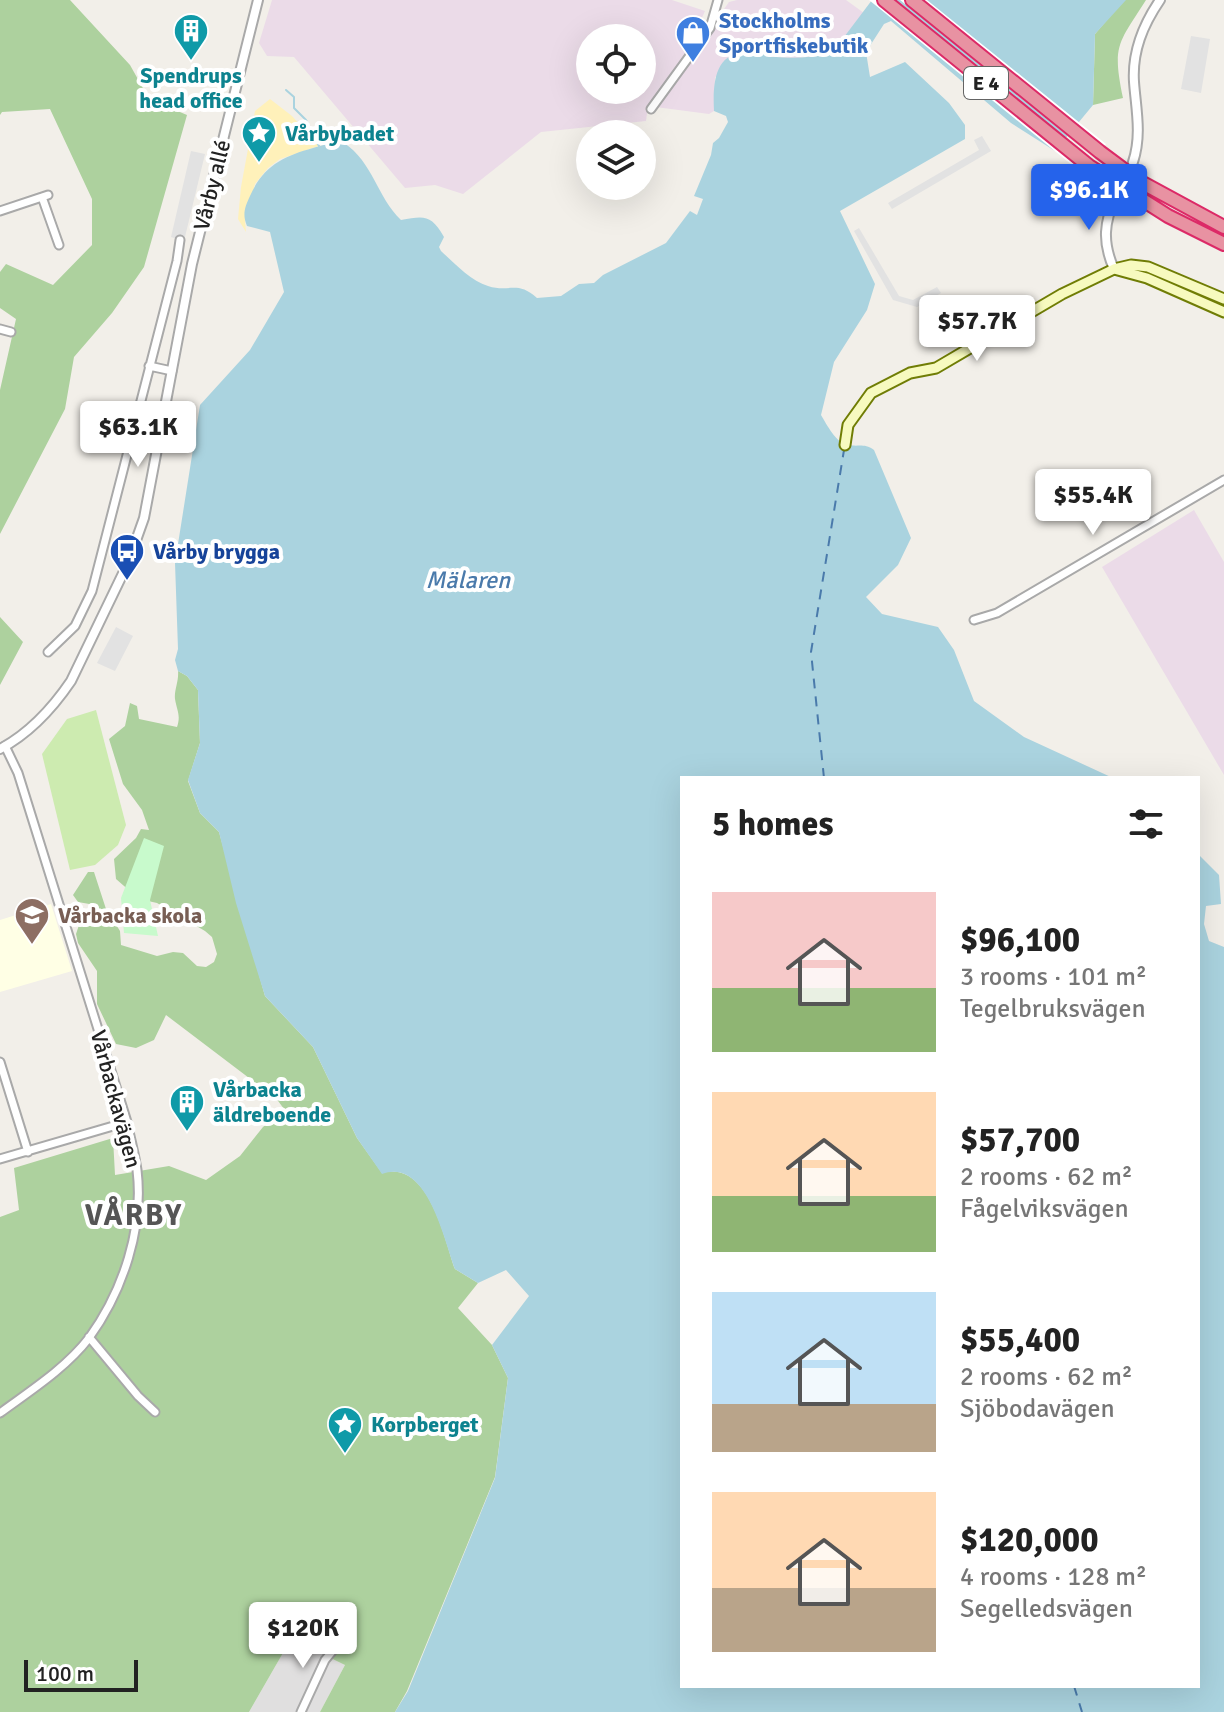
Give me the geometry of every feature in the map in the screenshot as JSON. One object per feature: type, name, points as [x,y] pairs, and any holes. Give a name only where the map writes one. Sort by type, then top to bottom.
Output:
[{"type":"highway","name":"E 4","points":[[884,0],[1089,166],[1168,216],[1224,244]]},
{"type":"highway","name":"E 4","points":[[912,0],[1139,181],[1224,227]]},
{"type":"main road","points":[[845,445],[848,425],[871,393],[910,373],[936,368],[1062,294],[1114,269],[1131,265],[1148,267],[1224,299]]},
{"type":"main road","points":[[1114,269],[1147,278],[1224,312]]},
{"type":"street","name":"Vårby allé","points":[[3,748],[32,727],[57,702],[71,681],[138,539],[192,264],[258,0]]},
{"type":"street","points":[[651,109],[710,28],[718,0]]},
{"type":"street","points":[[1133,162],[1139,133],[1134,82],[1136,48],[1148,18],[1160,0]]},
{"type":"street","points":[[0,211],[45,196],[59,245]]},
{"type":"street","points":[[1114,269],[1106,247],[1105,230],[1116,196]]},
{"type":"street","points":[[48,652],[75,626],[92,591],[180,240]]},
{"type":"street","points":[[0,329],[11,332]]},
{"type":"street","points":[[149,366],[172,371]]},
{"type":"street","points":[[974,620],[997,613],[1224,480]]},
{"type":"street","points":[[92,591],[111,600]]},
{"type":"street","name":"Vårbackavägen","points":[[0,1413],[68,1360],[89,1337],[124,1275],[135,1235],[137,1170],[127,1122],[18,773],[3,748]]},
{"type":"street","points":[[0,1062],[28,1152]]},
{"type":"street","points":[[0,1159],[127,1122]]},
{"type":"street","points":[[89,1337],[155,1412]]},
{"type":"street","points":[[301,1712],[325,1660],[335,1648]]},
{"type":"shaded area","points":[[272,0],[672,0],[705,11],[700,22],[705,24],[712,11],[722,12],[729,2],[737,0],[846,0],[864,13],[832,53],[798,58],[771,57],[715,77],[714,111],[709,114],[648,106],[646,120],[576,120],[576,128],[541,132],[463,194],[435,185],[405,188],[294,57],[267,56],[259,43]]},
{"type":"shaded area","points":[[1191,36],[1210,39],[1201,93],[1181,89]]},
{"type":"shaded area","points":[[982,136],[991,151],[892,209],[888,203],[979,150],[974,140]]},
{"type":"shaded area","points":[[191,151],[205,154],[184,241],[171,237]]},
{"type":"shaded area","points":[[859,228],[899,296],[913,300],[937,287],[941,293],[917,307],[893,300],[854,231]]},
{"type":"shaded area","points":[[1194,510],[1224,562],[1224,775],[1102,567]]},
{"type":"shaded area","points":[[116,627],[133,636],[115,671],[97,663]]},
{"type":"shaded area","name":"Vårbacka skola","points":[[51,904],[72,971],[0,992],[0,920]]},
{"type":"shaded area","points":[[291,1639],[345,1665],[320,1712],[249,1712]]},
{"type":"green space","points":[[0,0],[70,0],[130,65],[149,99],[187,115],[144,267],[112,313],[74,357],[65,409],[0,534],[0,390],[16,319],[0,308],[0,272],[6,264],[53,285],[92,245],[92,199],[50,109],[2,112],[0,115]]},
{"type":"green space","points":[[1124,0],[1146,0],[1120,46],[1118,67],[1123,98],[1093,105],[1095,34]]},
{"type":"green space","points":[[0,617],[23,642],[0,685]]},
{"type":"green space","points":[[178,671],[187,676],[198,690],[200,743],[188,781],[200,813],[219,832],[265,996],[313,1047],[357,1138],[382,1173],[398,1172],[412,1178],[423,1189],[432,1204],[455,1269],[478,1283],[458,1308],[492,1345],[508,1378],[495,1477],[407,1691],[395,1712],[320,1712],[345,1665],[291,1639],[249,1712],[0,1712],[0,1217],[19,1210],[14,1168],[113,1138],[115,1175],[169,1166],[206,1180],[240,1156],[263,1127],[284,1109],[273,1094],[166,1015],[154,1040],[136,1048],[116,1044],[97,1004],[97,971],[78,943],[76,934],[79,925],[95,905],[78,902],[73,895],[88,872],[94,872],[106,909],[120,931],[121,945],[157,956],[183,953],[197,966],[206,967],[214,962],[217,954],[212,937],[205,931],[157,903],[139,899],[116,879],[114,859],[141,829],[149,830],[142,810],[123,784],[109,739],[125,726],[130,703],[137,706],[139,719],[177,727],[179,716],[175,696]]},
{"type":"green space","points":[[96,710],[126,825],[118,845],[95,865],[70,870],[42,754],[67,719]]},
{"type":"green space","points":[[144,838],[164,846],[150,900],[158,936],[124,933],[121,898]]},
{"type":"sand","name":"Vårbybadet","points":[[270,99],[292,116],[319,146],[280,159],[268,168],[255,184],[245,221],[246,232],[238,219],[241,187],[255,111]]},
{"type":"water","name":"Mälaren","points":[[872,0],[1126,0],[1095,34],[1093,105],[1055,151],[1011,123],[891,21],[884,24],[866,52],[870,77],[905,62],[949,103],[965,125],[965,139],[840,211],[875,284],[867,310],[834,362],[821,415],[832,433],[844,444],[874,450],[911,538],[898,565],[866,597],[882,614],[938,627],[954,650],[974,701],[1024,737],[1109,776],[680,776],[680,1688],[1200,1688],[1200,856],[1219,875],[1221,904],[1206,906],[1204,924],[1209,941],[1224,947],[1224,1712],[395,1712],[408,1691],[495,1478],[508,1378],[492,1345],[529,1296],[506,1270],[478,1283],[455,1269],[439,1222],[422,1189],[411,1178],[398,1172],[382,1174],[357,1138],[313,1047],[265,996],[236,903],[219,832],[200,813],[188,780],[200,743],[198,690],[187,676],[178,671],[175,660],[178,649],[175,563],[200,405],[250,350],[284,292],[270,232],[247,226],[246,207],[261,177],[276,164],[302,151],[344,143],[362,160],[401,220],[431,220],[444,237],[439,247],[441,251],[469,276],[495,288],[518,288],[537,298],[561,296],[579,284],[594,283],[603,275],[666,243],[690,211],[697,215],[703,199],[694,196],[713,143],[728,122],[726,116],[714,111],[714,85],[727,58],[736,53],[749,52],[790,58],[832,53]]},
{"type":"pier","points":[[869,0],[895,0],[1093,161],[1083,174]]},
{"type":"pier","points":[[900,0],[927,0],[1106,144],[1095,158]]},
{"type":"waterway","points":[[286,90],[294,97],[294,108],[306,120],[319,146]]},
{"type":"ferry route","points":[[824,776],[811,652],[844,450]]},
{"type":"ferry route","points":[[1075,1688],[1082,1712]]},
{"type":"place","name":"Spendrups head office","points":[[191,62]]},
{"type":"place","name":"Stockholms Sportfiskebutik","points":[[693,64]]},
{"type":"place","name":"Vårbybadet","points":[[259,164]]},
{"type":"place","name":"Vårby brygga","points":[[127,582]]},
{"type":"place","name":"Vårbacka skola","points":[[32,946]]},
{"type":"place","name":"Vårbacka äldreboende","points":[[187,1133]]},
{"type":"place","name":"Korpberget","points":[[345,1455]]},
{"type":"district","name":"VÅRBY","points":[[134,1215]]}]
